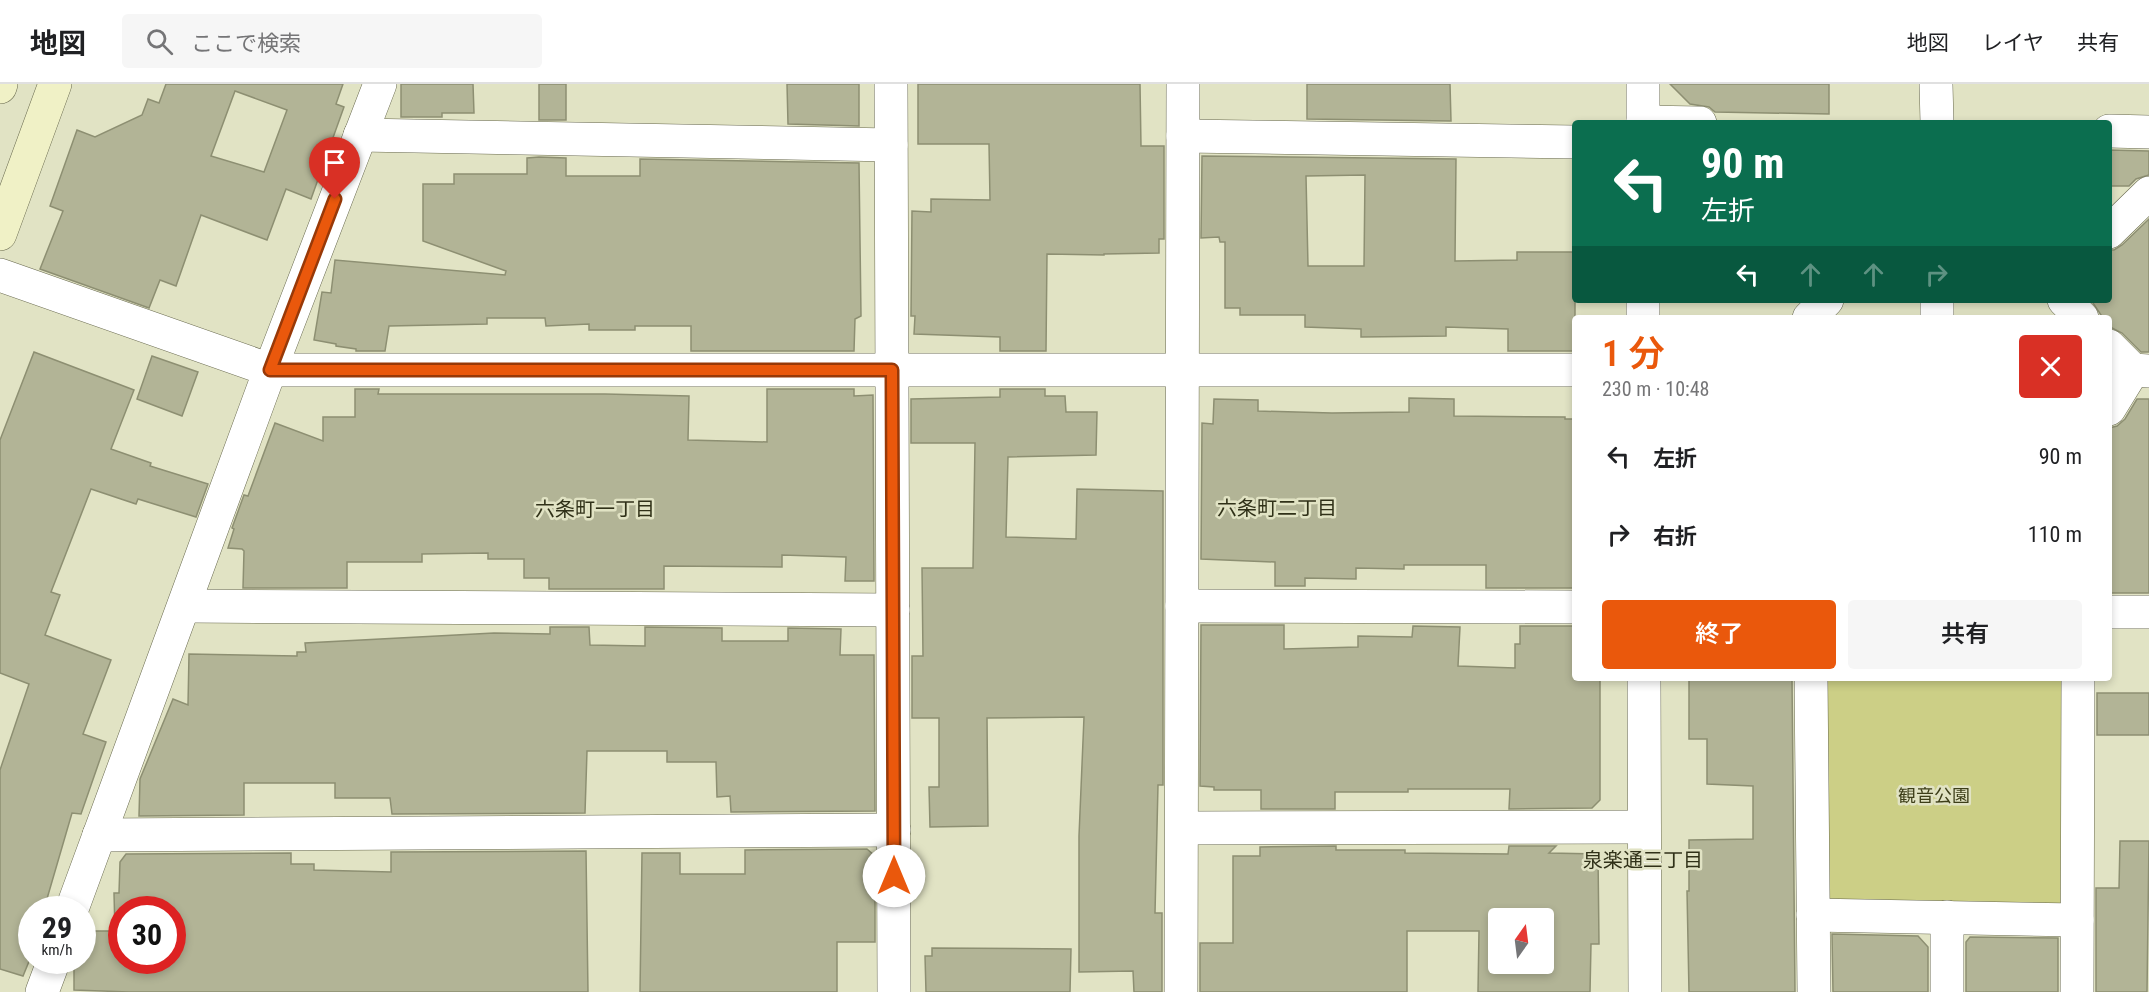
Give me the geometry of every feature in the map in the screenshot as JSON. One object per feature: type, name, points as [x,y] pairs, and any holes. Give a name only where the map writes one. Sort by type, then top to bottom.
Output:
[{"type":"main road","points":[[0,234],[55,84]]},
{"type":"street","points":[[77,896],[270,370],[380,84]]},
{"type":"street","points":[[891,84],[894,992]]},
{"type":"street","points":[[1181,992],[1183,84]]},
{"type":"street","points":[[1643,84],[1643,120]]},
{"type":"street","points":[[1936,84],[1937,120]]},
{"type":"street","points":[[2112,131],[2149,132]]},
{"type":"street","points":[[360,135],[891,145]]},
{"type":"street","points":[[1183,136],[1572,142]]},
{"type":"street","points":[[2112,229],[2149,193]]},
{"type":"street","points":[[0,274],[270,370],[1572,370]]},
{"type":"street","points":[[1812,315],[1824,303]]},
{"type":"street","points":[[2067,303],[2079,315]]},
{"type":"street","points":[[2112,348],[2141,371],[2112,405]]},
{"type":"street","points":[[184,606],[893,610]]},
{"type":"street","points":[[1182,606],[1572,608]]},
{"type":"street","points":[[2112,612],[2149,612]]},
{"type":"street","points":[[1644,681],[1645,992]]},
{"type":"street","points":[[1811,681],[1814,992]]},
{"type":"street","points":[[2077,992],[2078,681]]},
{"type":"street","points":[[1182,828],[1644,826]]},
{"type":"street","points":[[99,835],[894,830]]},
{"type":"street","points":[[1813,915],[2077,920]]},
{"type":"street","points":[[1947,917],[1947,992]]},
{"type":"street","points":[[42,992],[49,974]]},
{"type":"green space","name":"観音公園","points":[[1817,681],[2077,681],[2072,914],[1813,911]]},
{"type":"building","points":[[166,84],[343,84],[336,104],[344,107],[311,199],[286,189],[267,240],[201,215],[176,286],[160,280],[149,308],[40,269],[63,211],[50,206],[77,130],[95,137],[142,115],[148,99],[159,103]],"holes":[[[235,91],[287,110],[264,172],[211,156]]]},
{"type":"building","points":[[401,84],[473,84],[474,113],[442,113],[442,117],[401,117]]},
{"type":"building","points":[[539,84],[566,84],[566,120],[539,120]]},
{"type":"building","points":[[787,84],[859,84],[859,126],[788,124]]},
{"type":"building","points":[[918,84],[1140,84],[1141,146],[1164,146],[1164,239],[1159,239],[1159,253],[1047,254],[1046,351],[1000,351],[1000,337],[914,334],[915,316],[911,316],[912,211],[931,212],[931,199],[990,200],[989,144],[918,144]]},
{"type":"building","points":[[1307,84],[1450,84],[1451,121],[1307,119]]},
{"type":"building","points":[[1670,84],[1829,84],[1829,114],[1715,112],[1709,107],[1690,104]]},
{"type":"building","points":[[2112,150],[2149,151],[2149,175],[2136,179],[2129,186],[2112,186]]},
{"type":"building","points":[[1202,156],[1456,159],[1455,261],[1517,260],[1517,252],[1572,252],[1572,303],[1575,303],[1575,315],[1572,315],[1572,351],[1508,351],[1508,329],[1446,327],[1446,336],[1361,337],[1361,329],[1305,327],[1305,315],[1240,315],[1240,308],[1225,308],[1225,242],[1220,242],[1219,237],[1201,238]],"holes":[[[1365,175],[1364,266],[1308,266],[1306,176]]]},
{"type":"building","points":[[527,158],[566,158],[566,176],[640,176],[640,159],[859,163],[861,316],[855,319],[854,351],[691,351],[691,326],[635,326],[635,330],[589,330],[589,324],[546,326],[545,318],[487,318],[487,324],[389,326],[385,351],[356,351],[356,349],[314,340],[322,292],[331,293],[335,260],[505,275],[506,271],[423,241],[423,184],[454,184],[454,174],[527,174]]},
{"type":"building","points":[[2149,219],[2149,352],[2141,352],[2122,333],[2112,328],[2112,315],[2101,315],[2093,303],[2112,303],[2112,250],[2122,245]]},
{"type":"building","points":[[34,352],[134,390],[111,449],[151,463],[150,466],[208,484],[196,517],[138,499],[136,504],[91,489],[51,592],[60,595],[45,635],[111,660],[83,734],[106,742],[81,814],[72,813],[48,896],[18,896],[18,974],[24,974],[23,976],[0,969],[0,770],[29,684],[0,673],[0,440]]},
{"type":"building","points":[[152,356],[198,372],[182,416],[137,399]]},
{"type":"building","points":[[355,389],[379,389],[378,394],[689,396],[688,440],[767,442],[767,389],[854,389],[854,396],[873,395],[874,581],[845,581],[846,557],[782,555],[782,567],[664,566],[664,589],[549,589],[549,578],[524,578],[524,559],[488,559],[488,553],[422,554],[422,562],[347,562],[347,588],[243,588],[244,551],[228,548],[234,529],[232,528],[244,495],[248,496],[275,423],[323,441],[323,417],[355,417]]},
{"type":"building","points":[[1000,389],[1045,389],[1045,396],[1065,396],[1066,412],[1097,412],[1096,455],[1008,457],[1006,537],[1076,539],[1077,489],[1163,491],[1163,785],[1158,785],[1155,913],[1162,913],[1162,992],[1134,992],[1133,971],[1079,972],[1079,836],[1084,717],[987,718],[988,826],[930,827],[929,787],[939,787],[939,718],[912,718],[912,656],[923,656],[922,568],[973,568],[975,443],[911,443],[911,399],[1000,397]]},
{"type":"building","points":[[1409,398],[1454,399],[1454,416],[1565,417],[1565,419],[1572,419],[1572,588],[1486,588],[1486,565],[1404,565],[1404,569],[1356,568],[1356,579],[1305,578],[1305,586],[1275,586],[1275,562],[1201,559],[1202,423],[1213,424],[1214,399],[1258,400],[1258,411],[1409,412]]},
{"type":"building","points":[[2137,399],[2149,399],[2149,593],[2112,593],[2112,427],[2125,419]]},
{"type":"building","points":[[1201,625],[1284,625],[1284,649],[1358,647],[1358,636],[1412,637],[1413,626],[1460,627],[1458,666],[1515,668],[1515,644],[1520,644],[1520,626],[1572,626],[1572,681],[1600,681],[1600,800],[1592,808],[1509,809],[1510,789],[1408,789],[1408,792],[1335,792],[1335,809],[1261,809],[1261,790],[1214,790],[1214,787],[1200,786]]},
{"type":"building","points":[[550,627],[589,627],[590,645],[645,646],[645,627],[722,628],[722,641],[788,641],[788,628],[841,629],[840,655],[874,655],[875,811],[731,812],[730,796],[717,797],[716,762],[667,762],[667,751],[587,751],[585,813],[392,814],[390,798],[335,798],[335,783],[244,783],[244,815],[139,816],[140,779],[173,699],[188,705],[189,654],[297,656],[297,652],[306,652],[305,643],[494,633],[550,634]]},
{"type":"building","points":[[1689,681],[1792,681],[1795,992],[1689,992],[1687,891],[1689,891],[1689,840],[1753,839],[1753,786],[1707,784],[1707,739],[1689,739]]},
{"type":"building","points":[[2097,693],[2149,693],[2149,735],[2097,735]]},
{"type":"building","points":[[2120,841],[2149,841],[2147,992],[2096,992],[2096,888],[2119,888]]},
{"type":"building","points":[[1336,846],[1336,850],[1508,854],[1509,846],[1556,846],[1549,853],[1598,854],[1599,944],[1591,944],[1590,992],[1478,992],[1479,931],[1407,931],[1407,992],[1200,992],[1200,943],[1233,943],[1233,856],[1260,856],[1260,847]]},
{"type":"building","points":[[867,849],[875,856],[875,942],[837,942],[837,992],[640,992],[642,853],[680,853],[680,874],[745,874],[745,850]]},
{"type":"building","points":[[586,851],[588,992],[74,990],[74,974],[96,974],[96,931],[108,931],[108,974],[186,974],[186,896],[114,896],[114,893],[119,893],[120,862],[126,854],[291,853],[291,864],[314,864],[314,870],[391,872],[391,852]]},
{"type":"building","points":[[1832,934],[1918,936],[1928,947],[1928,992],[1833,992]]},
{"type":"building","points":[[1970,937],[2058,938],[2058,992],[1966,992],[1966,942]]},
{"type":"building","points":[[932,948],[1071,949],[1070,992],[926,992],[925,956],[932,956]]},
{"type":"district","name":"六条町二丁目","points":[[1277,508]]},
{"type":"district","name":"六条町一丁目","points":[[595,509]]},
{"type":"district","name":"泉楽通三丁目","points":[[1643,860]]},
{"type":"route","points":[[335,199],[270,370],[892,370],[894,876]]}]
